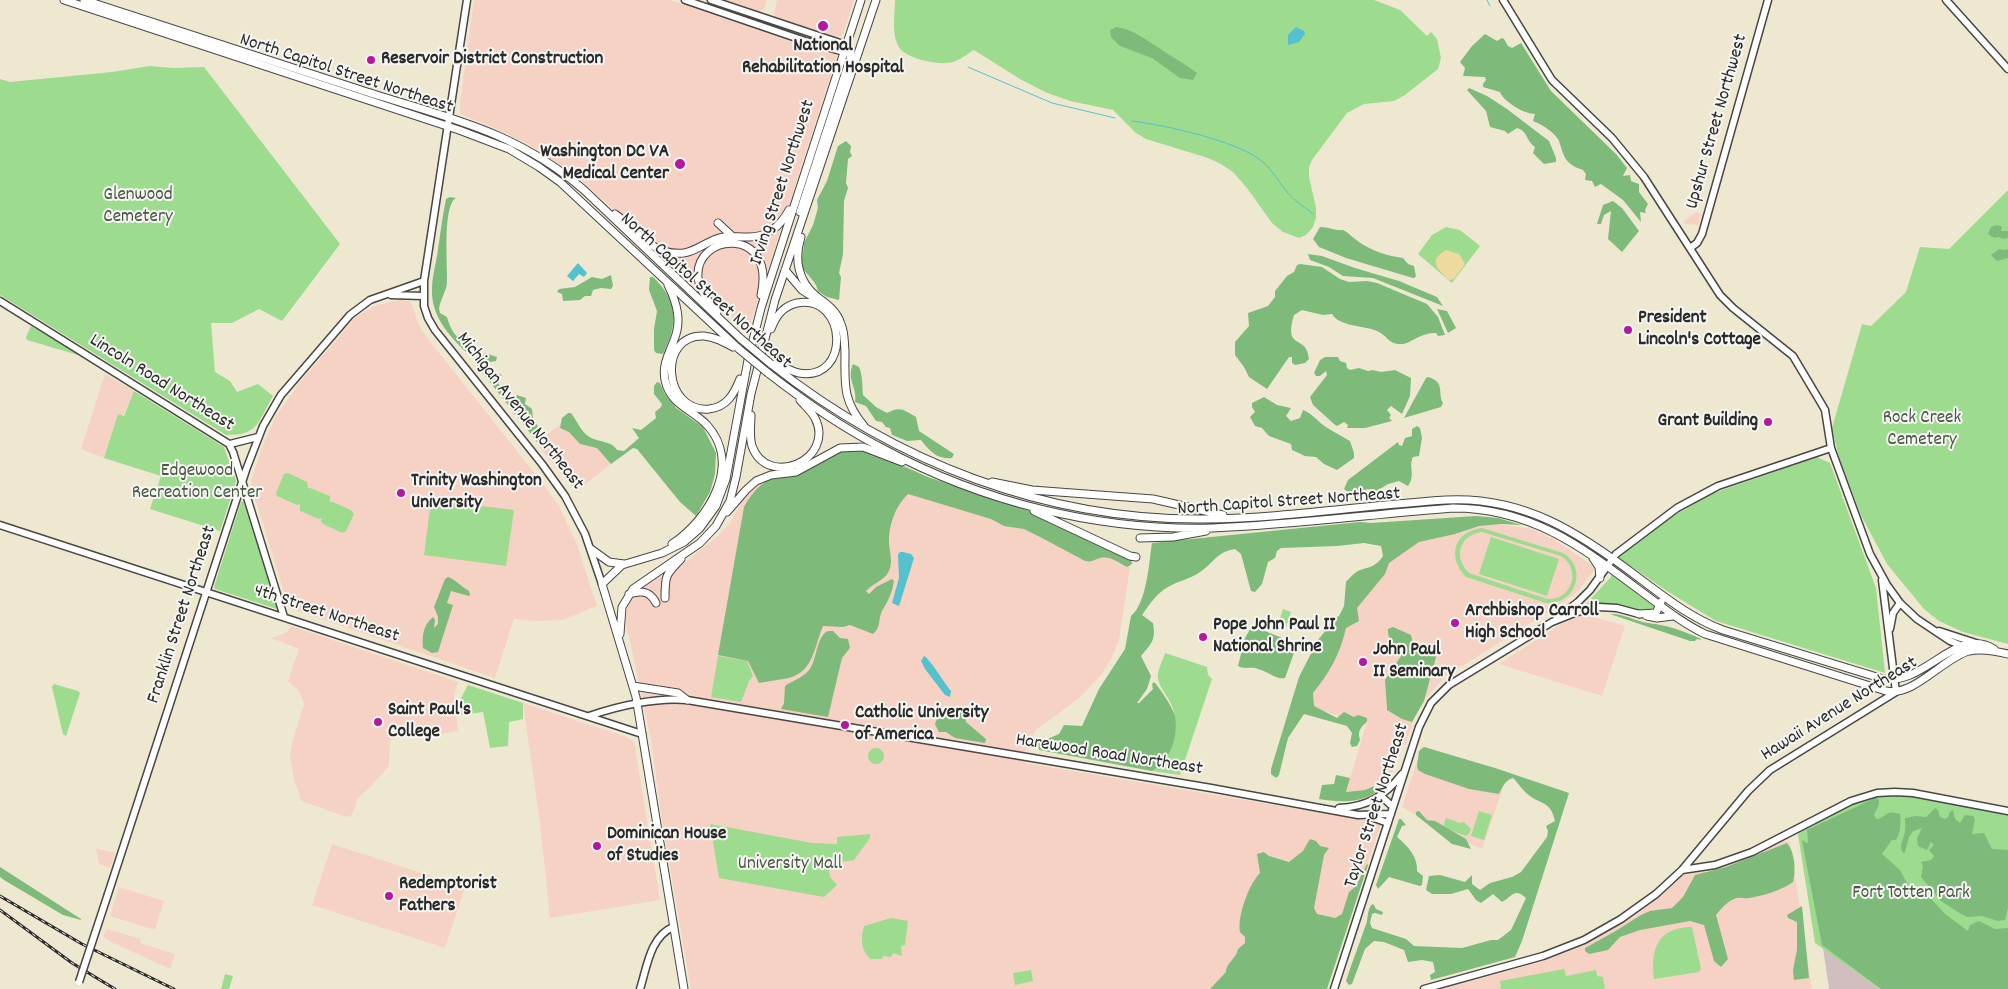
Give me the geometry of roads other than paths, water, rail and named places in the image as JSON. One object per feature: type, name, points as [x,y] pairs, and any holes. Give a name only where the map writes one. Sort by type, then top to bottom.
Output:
[{"type":"main road","name":"North Capitol Street Northeast","points":[[64,0],[448,126],[501,146],[524,158],[554,177],[580,198],[739,349],[768,374],[859,436],[918,466],[965,486],[1015,502],[1070,515],[1164,527],[1225,527],[1436,510],[1470,509],[1504,513],[1536,523],[1566,539],[1607,566],[1673,616],[1715,638],[1874,688],[1896,692]]},
{"type":"main road","points":[[84,0],[450,118],[496,134],[535,154],[571,178],[727,327],[741,339],[761,351],[771,362],[822,401],[868,430],[923,459],[972,479],[1034,498],[1097,511],[1172,518],[1236,518],[1446,500],[1481,500],[1515,507],[1547,518],[1586,540],[1693,616],[1718,628],[1880,678],[1895,679]]},
{"type":"main road","name":"Irving Street Northwest","points":[[761,351],[786,266],[816,179],[850,52],[861,0]]},
{"type":"main road","name":"Irving Street Northwest","points":[[748,360],[754,334],[797,197],[850,52],[876,0]]},
{"type":"main road","points":[[833,310],[805,293],[786,266],[788,249],[850,52]]},
{"type":"main road","points":[[816,179],[815,196],[799,245],[798,263],[805,284],[833,310],[839,319],[844,334],[847,399],[855,415],[868,430]]},
{"type":"main road","points":[[597,202],[622,219],[649,243],[663,251],[675,253],[690,252],[713,240],[732,236],[754,237],[772,230],[782,221],[797,197]]},
{"type":"main road","points":[[713,240],[718,223],[732,236]]},
{"type":"main road","points":[[727,327],[702,290],[698,272],[702,261],[709,251],[717,246],[732,243],[752,250],[758,256],[762,267],[763,280],[753,322],[754,334]]},
{"type":"main road","points":[[656,555],[687,534],[706,513],[717,489],[722,466],[720,448],[712,432],[700,419],[676,401],[666,385],[664,365],[676,335],[678,318],[674,297],[666,280]]},
{"type":"main road","points":[[716,526],[733,490],[761,351],[776,317],[792,304],[802,302],[815,305],[832,319],[838,336],[837,349],[831,360],[822,368],[812,372],[798,373],[771,362]]},
{"type":"main road","points":[[739,349],[715,338],[705,336],[684,342],[676,352],[671,367],[672,383],[679,395],[686,402],[699,408],[712,408],[723,404],[735,391],[748,360]]},
{"type":"main road","points":[[602,584],[614,571],[624,564],[656,555],[679,545],[693,536],[709,516],[718,501],[727,473],[748,360]]},
{"type":"main road","points":[[751,394],[750,434],[753,449],[765,462],[772,466],[784,467],[798,464],[807,458],[814,448],[818,436],[814,417],[791,391]]},
{"type":"main road","points":[[620,642],[621,611],[629,594],[638,584],[704,539],[756,481],[771,475],[796,472],[840,448],[863,447],[892,460],[918,466]]},
{"type":"main road","points":[[972,479],[1032,490],[1149,498],[1236,518]]},
{"type":"main road","points":[[1015,502],[1130,556],[1136,557]]},
{"type":"main road","points":[[1140,538],[1174,536],[1225,527]]},
{"type":"main road","points":[[591,549],[607,561],[624,564]]},
{"type":"main road","points":[[665,598],[664,584],[667,575],[690,550]]},
{"type":"main road","points":[[1591,555],[1599,567],[1600,578]]},
{"type":"main road","points":[[1607,566],[1635,574]]},
{"type":"main road","name":"Michigan Avenue Northeast","points":[[602,584],[633,686],[684,989]]},
{"type":"main road","points":[[629,594],[637,592],[647,593],[656,603]]},
{"type":"main road","points":[[1639,614],[1655,613],[1660,606],[1662,595]]},
{"type":"main road","points":[[1639,614],[1657,618],[1673,616]]},
{"type":"main road","points":[[1947,653],[1950,649],[1950,641]]},
{"type":"main road","name":"Hawaii Avenue Northeast","points":[[1874,688],[1895,679],[1907,677],[1962,646],[1978,646]]},
{"type":"main road","points":[[1978,646],[1990,646],[2005,654]]},
{"type":"main road","name":"Hawaii Avenue Northeast","points":[[1896,692],[1908,687],[1978,646]]},
{"type":"main road","points":[[1896,692],[1920,670]]},
{"type":"main road","points":[[633,686],[678,693],[688,700]]},
{"type":"street","name":"Michigan Avenue Northeast","points":[[467,0],[424,281],[423,296],[426,312],[432,327],[554,480],[573,509],[591,549],[602,584]]},
{"type":"street","points":[[685,0],[805,41],[850,52]]},
{"type":"street","points":[[711,0],[850,52]]},
{"type":"street","points":[[1504,0],[1552,80],[1612,138],[1634,163],[1711,283],[1726,302],[1794,358],[1825,410],[1831,448],[1870,554],[1881,576],[1900,603],[1918,619],[1950,641],[1962,646]]},
{"type":"street","name":"Upshur Street Northwest","points":[[1690,248],[1697,243],[1702,234],[1768,0]]},
{"type":"street","points":[[1946,0],[2008,69]]},
{"type":"street","name":"Franklin Street Northeast","points":[[78,986],[258,437],[270,413],[290,383],[347,318],[364,304],[424,281]]},
{"type":"street","name":"Franklin Street Northeast","points":[[387,294],[423,296]]},
{"type":"street","name":"Lincoln Road Northeast","points":[[0,301],[230,444],[284,617]]},
{"type":"street","points":[[230,444],[258,437]]},
{"type":"street","points":[[1552,622],[1586,594],[1600,578],[1612,558],[1662,518],[1705,492],[1831,448]]},
{"type":"street","name":"4th Street Northeast","points":[[0,524],[642,734]]},
{"type":"street","points":[[1881,576],[1896,692]]},
{"type":"street","points":[[1889,634],[1893,615],[1900,603]]},
{"type":"street","points":[[1552,622],[1577,612],[1599,607],[1617,608],[1639,614]]},
{"type":"street","name":"Taylor Street Northeast","points":[[1334,989],[1421,722],[1434,700],[1452,682],[1552,622]]},
{"type":"street","points":[[1930,628],[1978,646]]},
{"type":"street","name":"Hawaii Avenue Northeast","points":[[1424,989],[1529,961],[1584,940],[1631,912],[1656,894],[1682,870],[1763,776],[1784,760],[1896,692]]},
{"type":"street","name":"Harewood Road Northeast","points":[[590,716],[666,699],[688,700],[1365,816],[1392,810]]},
{"type":"street","name":"Harewood Road Northeast","points":[[1329,809],[1358,806],[1381,796],[1392,788],[1405,771]]},
{"type":"street","points":[[1682,870],[1706,867],[1742,856],[1854,800],[1877,793],[1913,793],[2008,811]]},
{"type":"street","points":[[1381,796],[1392,810]]},
{"type":"street","points":[[1365,816],[1388,823]]},
{"type":"street","points":[[640,989],[655,944],[664,931],[673,927]]},
{"type":"water","points":[[1296,27],[1304,31],[1305,34],[1299,42],[1288,45],[1288,35]]},
{"type":"water","points":[[578,263],[587,273],[584,277],[579,274],[573,281],[567,276]]},
{"type":"water","points":[[900,552],[911,554],[914,558],[899,606],[892,603],[899,578],[898,555]]},
{"type":"water","points":[[924,656],[951,691],[950,697],[945,695],[925,669],[921,661]]},
{"type":"waterway","points":[[1487,0],[1490,6]]},
{"type":"waterway","points":[[968,67],[1052,103],[1115,118]]},
{"type":"waterway","points":[[1132,121],[1200,135],[1252,154],[1266,165],[1296,201],[1313,214]]},
{"type":"railway","points":[[0,896],[82,944],[174,989]]},
{"type":"railway","points":[[0,910],[72,963],[115,989]]},
{"type":"place","name":"National Rehabilitation Hospital","points":[[823,26]]},
{"type":"place","name":"Reservoir District Construction","points":[[371,60]]},
{"type":"place","name":"Washington DC VA Medical Center","points":[[680,164]]},
{"type":"place","name":"President Lincoln's Cottage","points":[[1628,330]]},
{"type":"place","name":"Grant Building","points":[[1768,422]]},
{"type":"place","name":"Trinity Washington University","points":[[401,493]]},
{"type":"place","name":"Archbishop Carroll High School","points":[[1455,623]]},
{"type":"place","name":"Pope John Paul II National Shrine","points":[[1203,637]]},
{"type":"place","name":"John Paul II Seminary","points":[[1363,662]]},
{"type":"place","name":"Saint Paul's College","points":[[378,722]]},
{"type":"place","name":"Catholic University of America","points":[[845,725]]},
{"type":"place","name":"Dominican House of Studies","points":[[597,846]]},
{"type":"place","name":"Redemptorist Fathers","points":[[389,896]]},
{"type":"park label","name":"Glenwood Cemetery","points":[[138,207]]},
{"type":"park label","name":"Rock Creek Cemetery","points":[[1922,430]]},
{"type":"park label","name":"Edgewood Recreation Center","points":[[197,483]]},
{"type":"park label","name":"University Mall","points":[[790,865]]},
{"type":"park label","name":"Fort Totten Park","points":[[1911,894]]}]
